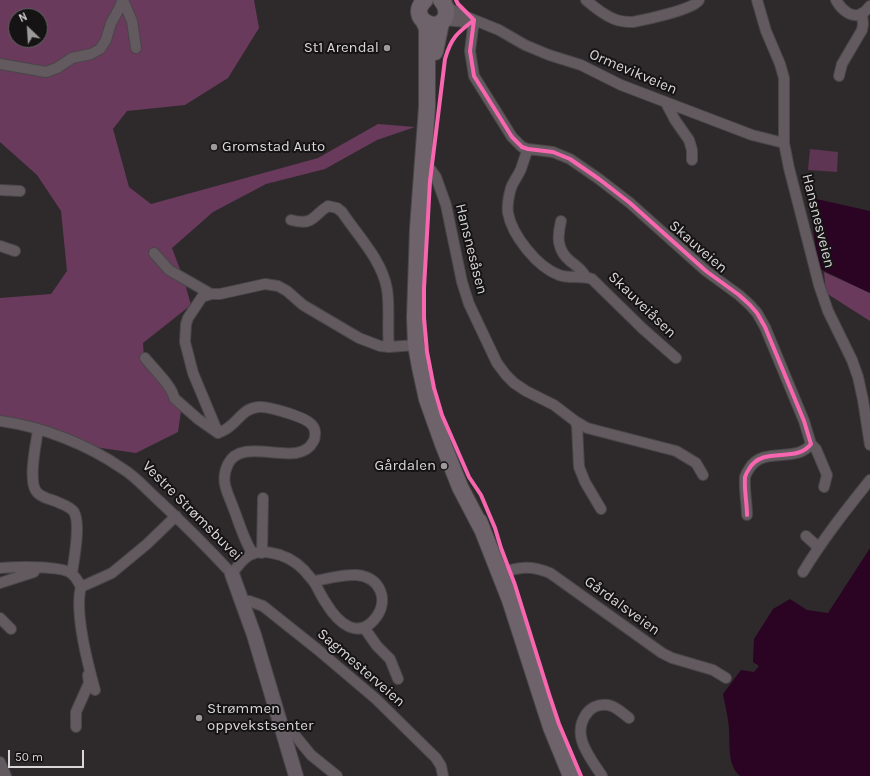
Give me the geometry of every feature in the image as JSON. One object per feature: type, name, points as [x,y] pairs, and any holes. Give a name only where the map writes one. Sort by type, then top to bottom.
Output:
[{"type":"main road","points":[[425,0],[419,11],[427,28],[427,104]]},
{"type":"main road","points":[[424,22],[432,25],[443,9]]},
{"type":"main road","points":[[443,9],[438,30],[427,104],[422,166],[415,282],[416,344],[427,399],[442,444],[460,487],[483,531],[500,573],[551,727],[571,776]]},
{"type":"main road","name":"Vestre Strømsbuvei","points":[[232,574],[243,602],[296,776]]},
{"type":"street","points":[[122,0],[132,21],[136,48]]},
{"type":"street","points":[[0,64],[46,72],[57,68],[72,58],[91,54],[100,49],[106,40],[111,23],[120,7],[122,0]]},
{"type":"street","points":[[586,0],[595,8],[614,19],[631,22],[644,20],[691,7],[698,3],[699,0]]},
{"type":"street","name":"Hansnesveien","points":[[757,0],[766,32],[780,64],[784,78],[784,143],[791,175],[819,285],[828,311],[852,360],[858,377],[870,445]]},
{"type":"street","points":[[836,0],[848,13],[855,15],[862,14],[870,6]]},
{"type":"street","name":"Ormevikveien","points":[[443,9],[499,30],[525,45],[549,55],[581,65],[620,85],[752,135],[784,143]]},
{"type":"street","name":"Ormevikveien","points":[[443,9],[466,22],[474,20]]},
{"type":"street","points":[[839,76],[842,64],[862,30],[862,14]]},
{"type":"street","name":"Skauveien","points":[[474,20],[470,51],[474,76],[512,137],[522,147],[553,152],[599,178],[630,202],[706,271],[739,295],[757,314],[775,349],[804,421],[811,444],[816,449],[827,476],[824,487]]},
{"type":"street","points":[[666,103],[675,120],[689,140],[692,150],[692,160]]},
{"type":"street","name":"Skauveiåsen","points":[[528,149],[521,169],[511,188],[508,210],[510,220],[533,258],[550,271],[565,276],[586,277]]},
{"type":"street","name":"Hansnesåsen","points":[[422,166],[431,170],[436,177],[446,205],[462,282],[469,304],[497,363],[506,375],[514,383],[526,391],[554,405],[587,428],[676,451],[696,463],[703,475]]},
{"type":"street","points":[[0,190],[20,191]]},
{"type":"street","points":[[291,220],[300,222],[311,221],[328,206],[337,208],[342,212],[375,259],[382,272],[387,290],[389,348]]},
{"type":"street","name":"Skauveiåsen","points":[[561,221],[558,234],[560,249],[568,260],[582,271],[586,277],[598,284],[642,328],[676,358]]},
{"type":"street","points":[[0,246],[15,251]]},
{"type":"street","points":[[154,253],[173,273],[211,294]]},
{"type":"street","points":[[218,433],[193,374],[185,342],[186,324],[188,318],[202,297],[265,284],[278,286],[287,291],[303,305],[359,338],[389,348],[416,344]]},
{"type":"street","points":[[145,358],[158,375],[167,383],[174,398],[198,420],[218,433]]},
{"type":"street","points":[[218,433],[229,428],[247,411],[258,407],[276,410],[303,419],[310,422],[314,426],[314,441],[308,448],[298,452],[242,452],[231,459],[225,471],[224,485],[257,553]]},
{"type":"street","name":"Vestre Strømsbuvei","points":[[0,421],[71,440],[99,453],[125,470],[201,540],[232,574]]},
{"type":"street","points":[[575,421],[577,426],[579,467],[584,482],[601,509]]},
{"type":"street","points":[[38,430],[33,459],[34,484],[36,490],[40,495],[72,509],[75,514],[76,536],[72,573]]},
{"type":"street","points":[[747,515],[745,476],[750,466],[763,457],[797,453],[808,448],[811,444]]},
{"type":"street","points":[[803,572],[818,547],[870,480]]},
{"type":"street","points":[[257,553],[263,498]]},
{"type":"street","points":[[81,587],[112,573],[147,544],[176,516]]},
{"type":"street","points":[[806,536],[818,547]]},
{"type":"street","points":[[232,574],[240,562],[246,557],[257,553],[280,555],[291,559],[314,581],[326,604],[341,622],[352,628],[365,628],[377,616],[383,603],[377,584],[371,579],[359,575],[348,575],[314,581]]},
{"type":"street","name":"Gårdalsveien","points":[[500,573],[522,567],[539,569],[550,573],[662,653],[712,670],[726,678]]},
{"type":"street","points":[[0,568],[49,568],[60,569],[72,573],[81,587],[80,607],[82,631],[88,665],[95,690]]},
{"type":"street","points":[[0,583],[24,574],[49,568]]},
{"type":"street","name":"Sagmesterveien","points":[[243,602],[249,601],[263,606],[376,699],[436,758],[441,766],[443,776]]},
{"type":"street","points":[[0,618],[11,628]]},
{"type":"street","points":[[365,628],[377,646],[390,660],[398,679]]},
{"type":"street","points":[[76,727],[76,712],[89,683],[88,665]]},
{"type":"street","points":[[602,776],[586,750],[582,740],[581,724],[585,714],[599,705],[607,705],[615,707],[628,718]]},
{"type":"street","points":[[280,724],[289,728],[311,755],[337,776]]},
{"type":"street","points":[[0,762],[6,776]]},
{"type":"shaded area","points":[[0,0],[254,0],[259,28],[228,78],[185,105],[127,111],[113,129],[129,187],[151,204],[318,158],[378,124],[415,127],[377,140],[325,169],[266,184],[213,212],[172,248],[184,280],[191,305],[143,343],[144,358],[182,404],[178,432],[136,453],[94,447],[41,425],[0,416],[0,298],[51,294],[67,271],[61,211],[37,175],[0,142]]},
{"type":"shaded area","points":[[810,149],[838,152],[837,172],[808,170]]},
{"type":"shaded area","points":[[812,198],[870,211],[870,293],[818,268],[810,202]]},
{"type":"shaded area","points":[[824,272],[870,293],[870,321],[826,293]]},
{"type":"shaded area","points":[[870,548],[870,776],[740,776],[731,760],[729,747],[729,724],[723,694],[741,670],[754,672],[759,666],[753,662],[754,639],[773,609],[790,599],[807,610],[828,613]]},
{"type":"cycle path","points":[[456,0],[474,20],[455,36],[445,59],[430,181],[424,288],[424,318],[427,352],[434,388],[442,415],[469,477],[481,495],[495,528],[515,585],[559,724],[581,776]]},
{"type":"cycle path","points":[[474,20],[470,51],[474,76],[512,137],[522,147],[553,152],[570,159],[599,179],[630,203],[706,271],[739,295],[757,313],[765,327],[804,421],[811,444],[805,450],[797,453],[771,456],[762,458],[755,462],[745,477],[747,515]]},
{"type":"place","name":"St1 Arendal","points":[[387,48]]},
{"type":"place","name":"Gromstad Auto","points":[[214,147]]},
{"type":"place","name":"Gårdalen","points":[[444,466]]},
{"type":"place","name":"Strømmen oppvekstsenter","points":[[199,718]]}]
